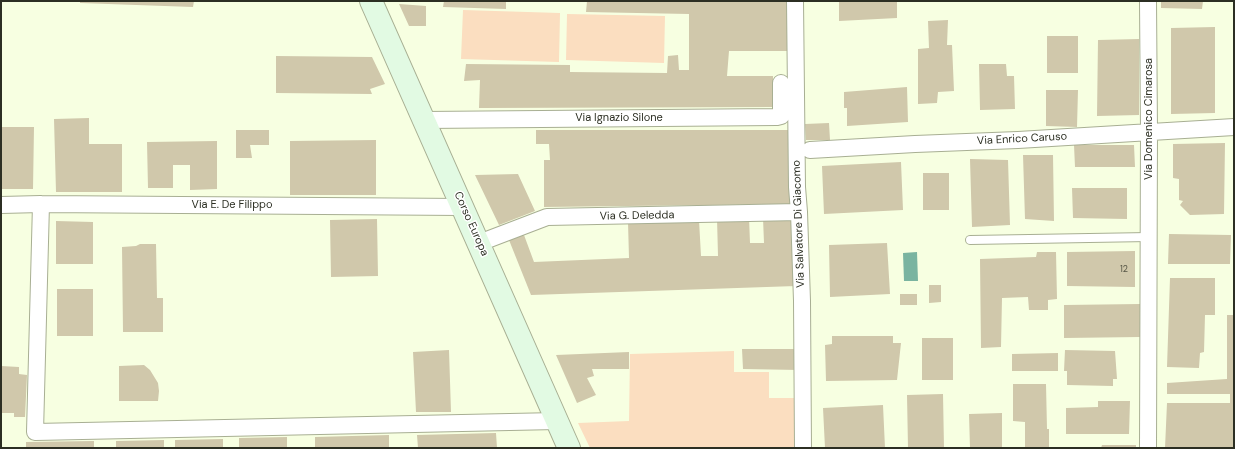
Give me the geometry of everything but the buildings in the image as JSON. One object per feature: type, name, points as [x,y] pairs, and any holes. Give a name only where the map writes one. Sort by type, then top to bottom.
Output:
[{"type":"main road","name":"Corso Europa","points":[[371,1],[569,448]]},
{"type":"street","name":"Via Salvatore Di Giacomo","points":[[795,1],[797,187],[799,212],[803,448]]},
{"type":"street","name":"Via Domenico Cimarosa","points":[[1148,1],[1148,448]]},
{"type":"street","name":"Via Ignazio Silone","points":[[424,120],[777,117],[781,116],[781,83]]},
{"type":"street","name":"Via Enrico Caruso","points":[[810,150],[1018,140],[1234,127]]},
{"type":"street","points":[[41,204],[35,432],[557,421]]},
{"type":"street","name":"Via E. De Filippo","points":[[1,205],[463,207]]},
{"type":"street","name":"Via G. Deledda","points":[[479,243],[547,218],[799,212]]},
{"type":"lane","points":[[970,240],[1149,237]]},
{"type":"shaded area","points":[[463,10],[560,13],[559,62],[461,59]]},
{"type":"shaded area","points":[[567,14],[665,16],[664,63],[566,60]]},
{"type":"shaded area","points":[[917,252],[918,281],[904,281],[903,253]]},
{"type":"shaded area","points":[[734,351],[734,372],[769,372],[769,398],[798,398],[797,448],[590,448],[578,423],[629,421],[630,354]]}]
